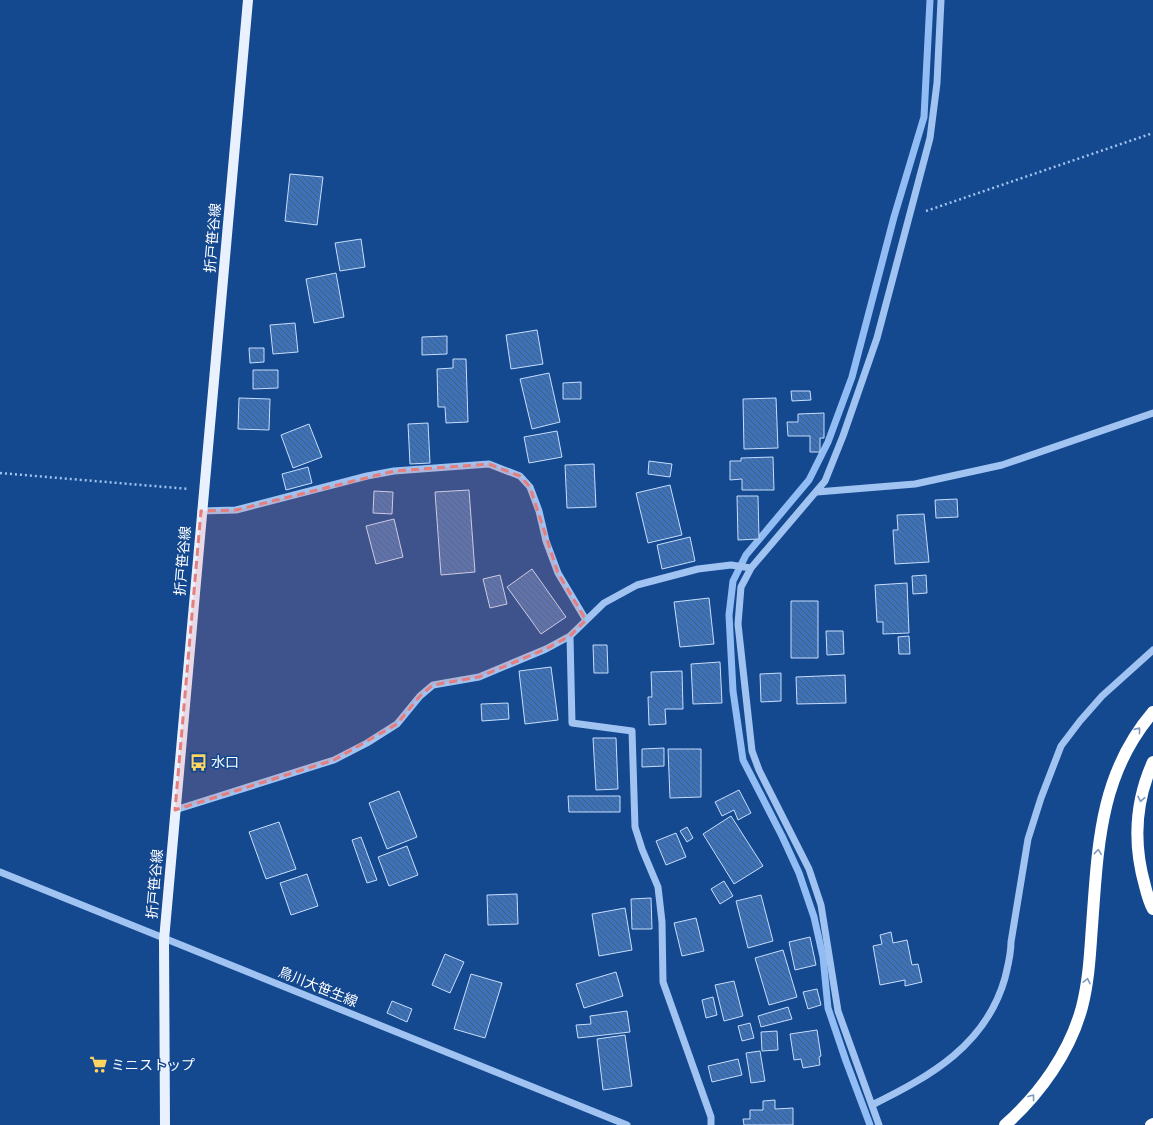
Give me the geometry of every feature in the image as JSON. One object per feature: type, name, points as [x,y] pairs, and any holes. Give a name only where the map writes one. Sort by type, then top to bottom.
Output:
[{"type":"highway","points":[[1005,1125],[1025,1108],[1049,1075],[1068,1043],[1082,1008],[1089,971],[1101,827],[1108,796],[1121,760],[1134,736],[1153,712]]},
{"type":"highway","points":[[1153,762],[1144,782],[1138,812],[1137,842],[1141,874],[1153,909]]},
{"type":"main road","name":"折戸笹谷線","points":[[165,1125],[164,940],[201,511],[248,0]]},
{"type":"street","points":[[880,1125],[838,1011],[820,905],[809,869],[759,770],[752,751],[738,624],[741,587],[748,568],[817,492],[825,481],[843,436],[877,338],[930,138],[937,83],[941,0]]},
{"type":"street","points":[[817,492],[915,484],[1002,465],[1153,413]]},
{"type":"street","points":[[201,511],[236,510],[367,476],[394,471],[489,464],[520,476],[530,487],[539,511],[546,541],[558,573],[586,620]]},
{"type":"street","points":[[175,810],[334,760],[367,743],[397,724],[420,696],[434,685],[479,677],[546,648],[570,636],[604,603],[637,585],[698,569],[731,565],[748,568]]},
{"type":"street","points":[[570,636],[572,723],[632,731],[635,827],[642,849],[658,887],[662,922],[663,982],[711,1117],[711,1125]]},
{"type":"street","points":[[872,1105],[909,1087],[958,1053],[985,1022],[994,1008],[1011,954],[1011,942],[1028,839],[1041,798],[1061,746],[1102,696],[1153,650]]},
{"type":"street","name":"鳥川大笹生線","points":[[0,872],[164,940],[627,1125]]},
{"type":"path","points":[[909,218],[1153,133]]},
{"type":"path","points":[[0,473],[203,490]]},
{"type":"highlighted area","points":[[489,464],[520,476],[530,487],[558,573],[586,620],[570,636],[546,649],[479,677],[433,685],[420,696],[397,724],[334,760],[175,810],[201,511],[236,510],[394,471]]},
{"type":"building","points":[[290,174],[323,177],[317,225],[285,221]]},
{"type":"building","points":[[361,239],[365,267],[340,271],[335,243]]},
{"type":"building","points":[[336,273],[344,317],[314,323],[306,279]]},
{"type":"building","points":[[295,323],[298,352],[273,354],[270,325]]},
{"type":"building","points":[[537,330],[543,364],[511,369],[506,335]]},
{"type":"building","points":[[447,336],[447,354],[422,355],[422,337]]},
{"type":"building","points":[[249,348],[264,348],[264,362],[250,363]]},
{"type":"building","points":[[453,359],[466,359],[468,422],[446,423],[445,407],[438,407],[437,369],[453,368]]},
{"type":"building","points":[[253,370],[278,370],[278,388],[253,389]]},
{"type":"building","points":[[549,373],[560,422],[532,429],[520,379]]},
{"type":"building","points":[[581,382],[581,399],[563,399],[563,383]]},
{"type":"building","points":[[791,391],[810,391],[811,400],[792,401]]},
{"type":"building","points":[[239,398],[270,399],[269,430],[238,429]]},
{"type":"building","points":[[776,398],[778,448],[744,449],[743,399]]},
{"type":"building","points":[[824,413],[824,438],[820,438],[820,452],[810,452],[810,436],[788,436],[787,422],[798,422],[798,414]]},
{"type":"building","points":[[428,423],[430,463],[410,464],[408,424]]},
{"type":"building","points":[[309,424],[322,457],[293,468],[281,435]]},
{"type":"building","points":[[557,431],[562,457],[529,463],[524,437]]},
{"type":"building","points":[[773,457],[774,490],[742,490],[742,479],[730,480],[730,461],[741,461],[741,458]]},
{"type":"building","points":[[649,461],[672,464],[670,477],[648,474]]},
{"type":"building","points":[[594,464],[596,507],[567,508],[565,465]]},
{"type":"building","points":[[308,467],[312,483],[286,490],[282,474]]},
{"type":"building","points":[[670,485],[682,535],[648,543],[636,493]]},
{"type":"building","points":[[469,490],[475,572],[441,575],[435,492]]},
{"type":"building","points":[[374,491],[393,492],[392,514],[373,513]]},
{"type":"building","points":[[737,496],[758,496],[759,539],[738,540]]},
{"type":"building","points":[[957,499],[958,517],[936,518],[935,500]]},
{"type":"building","points":[[924,514],[929,562],[895,564],[893,530],[898,530],[897,515]]},
{"type":"building","points":[[394,519],[403,557],[376,564],[366,526]]},
{"type":"building","points":[[690,537],[695,561],[662,569],[657,545]]},
{"type":"building","points":[[532,569],[566,617],[541,634],[507,587]]},
{"type":"building","points":[[500,575],[507,604],[490,608],[483,579]]},
{"type":"building","points":[[926,575],[927,593],[913,594],[912,576]]},
{"type":"building","points":[[907,583],[909,633],[883,634],[883,622],[877,622],[875,585]]},
{"type":"building","points":[[709,598],[714,644],[680,647],[674,602]]},
{"type":"building","points":[[791,601],[818,601],[818,658],[791,658]]},
{"type":"building","points":[[826,631],[843,631],[844,654],[827,655]]},
{"type":"building","points":[[909,636],[910,654],[899,654],[898,637]]},
{"type":"building","points":[[593,645],[607,645],[608,673],[594,673]]},
{"type":"building","points":[[720,662],[722,703],[693,704],[691,664]]},
{"type":"building","points":[[551,667],[558,720],[525,724],[519,671]]},
{"type":"building","points":[[682,671],[683,709],[665,709],[666,724],[649,725],[648,697],[652,697],[651,672]]},
{"type":"building","points":[[781,673],[781,701],[761,702],[760,674]]},
{"type":"building","points":[[845,675],[846,703],[797,704],[796,677]]},
{"type":"building","points":[[508,703],[509,719],[482,721],[481,704]]},
{"type":"building","points":[[593,738],[616,738],[618,789],[596,790]]},
{"type":"building","points":[[664,748],[664,766],[642,767],[642,749]]},
{"type":"building","points":[[668,749],[701,749],[701,797],[670,798]]},
{"type":"building","points":[[739,790],[751,813],[738,820],[734,810],[722,816],[715,802]]},
{"type":"building","points":[[399,791],[417,837],[387,849],[369,803]]},
{"type":"building","points":[[568,796],[620,796],[620,812],[569,812]]},
{"type":"building","points":[[731,816],[763,866],[734,884],[703,834]]},
{"type":"building","points":[[279,822],[296,869],[266,879],[249,832]]},
{"type":"building","points":[[687,827],[693,838],[687,842],[680,831]]},
{"type":"building","points":[[676,833],[686,857],[666,865],[656,841]]},
{"type":"building","points":[[361,837],[377,880],[367,883],[352,840]]},
{"type":"building","points":[[407,846],[418,875],[389,886],[378,857]]},
{"type":"building","points":[[307,874],[318,906],[291,915],[280,883]]},
{"type":"building","points":[[724,881],[733,896],[720,904],[711,889]]},
{"type":"building","points":[[517,894],[518,924],[488,925],[487,895]]},
{"type":"building","points":[[761,895],[773,941],[748,948],[736,901]]},
{"type":"building","points":[[651,898],[652,929],[632,929],[631,899]]},
{"type":"building","points":[[625,908],[632,950],[599,956],[592,914]]},
{"type":"building","points":[[696,918],[704,951],[682,956],[674,923]]},
{"type":"building","points":[[891,932],[893,943],[907,940],[912,965],[918,964],[922,982],[905,986],[905,980],[880,985],[873,946],[882,944],[880,935]]},
{"type":"building","points":[[810,937],[816,965],[795,970],[789,942]]},
{"type":"building","points":[[783,950],[797,997],[769,1005],[755,958]]},
{"type":"building","points":[[445,954],[464,962],[450,993],[432,985]]},
{"type":"building","points":[[616,972],[623,996],[584,1008],[576,984]]},
{"type":"building","points":[[471,974],[502,983],[485,1038],[454,1029]]},
{"type":"building","points":[[734,981],[743,1016],[724,1021],[715,985]]},
{"type":"building","points":[[817,989],[821,1005],[808,1009],[803,992]]},
{"type":"building","points":[[713,997],[717,1015],[706,1018],[702,1000]]},
{"type":"building","points":[[392,1001],[412,1009],[407,1022],[387,1013]]},
{"type":"building","points":[[788,1007],[792,1019],[761,1027],[758,1016]]},
{"type":"building","points":[[627,1011],[630,1032],[578,1038],[576,1025],[591,1024],[590,1016]]},
{"type":"building","points":[[750,1023],[754,1038],[742,1041],[738,1026]]},
{"type":"building","points":[[817,1030],[821,1056],[819,1057],[820,1065],[803,1068],[801,1059],[794,1060],[790,1034]]},
{"type":"building","points":[[777,1031],[778,1050],[762,1051],[761,1032]]},
{"type":"building","points":[[625,1035],[632,1086],[603,1090],[597,1039]]},
{"type":"building","points":[[760,1051],[765,1081],[751,1083],[746,1053]]},
{"type":"building","points":[[738,1059],[742,1075],[712,1082],[708,1066]]},
{"type":"building","points":[[775,1100],[775,1109],[793,1108],[793,1125],[744,1125],[743,1119],[750,1119],[750,1110],[763,1110],[763,1101]]},
{"type":"waterway","points":[[870,1125],[828,1008],[823,957],[814,917],[799,873],[743,760],[733,691],[729,615],[733,581],[746,555],[809,480],[828,442],[852,377],[894,217],[924,117],[930,0]]},
{"type":"place","name":"水口","points":[[198,762]]},
{"type":"place","name":"ミニストップ","points":[[98,1065]]}]
